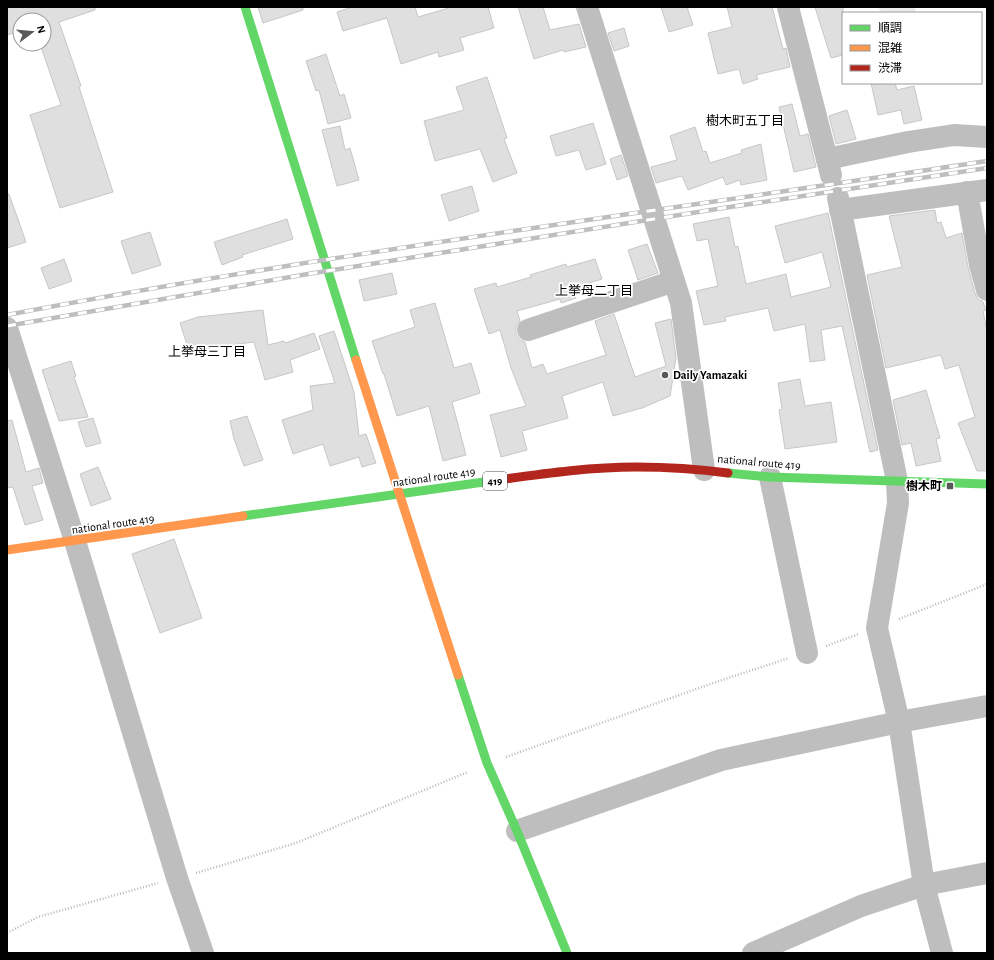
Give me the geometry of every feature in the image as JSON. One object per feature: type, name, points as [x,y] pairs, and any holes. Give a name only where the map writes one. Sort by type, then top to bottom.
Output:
[{"type":"main road","points":[[245,7],[399,495],[487,763],[517,831],[566,953]]},
{"type":"main road","name":"national route 419","points":[[7,550],[75,542],[556,472],[636,467],[704,470],[770,477],[987,484]]},
{"type":"street","points":[[587,7],[681,303],[704,470]]},
{"type":"street","points":[[788,7],[829,167],[908,142],[954,135],[987,137]]},
{"type":"street","points":[[942,953],[924,885],[899,722],[876,628],[898,503],[897,482],[839,204],[977,191],[980,265],[987,290]]},
{"type":"street","points":[[528,330],[674,281]]},
{"type":"street","points":[[7,328],[75,542],[177,878],[203,953]]},
{"type":"street","points":[[770,477],[807,653]]},
{"type":"street","points":[[517,831],[721,760],[899,722],[987,706]]},
{"type":"street","points":[[753,953],[861,906],[924,885],[987,872]]},
{"type":"path","points":[[7,932],[38,917],[296,843],[487,763],[716,682],[807,653],[876,628],[987,584]]},
{"type":"shaded area","points":[[878,7],[914,7],[916,12],[881,12]]},
{"type":"building","points":[[7,7],[95,7],[95,10],[59,22],[81,86],[79,87],[113,192],[60,208],[30,115],[61,105],[43,52],[52,52],[52,12],[12,12],[12,33],[7,35]]},
{"type":"building","points":[[258,7],[303,7],[303,10],[263,23]]},
{"type":"building","points":[[352,7],[415,7],[418,17],[452,7],[488,7],[494,28],[460,38],[464,50],[439,57],[438,52],[401,64],[387,18],[343,31],[337,12]]},
{"type":"building","points":[[518,7],[543,7],[550,30],[579,24],[586,47],[564,52],[563,50],[534,59]]},
{"type":"building","points":[[661,7],[687,7],[693,25],[669,32]]},
{"type":"building","points":[[727,7],[772,7],[783,49],[786,48],[790,67],[756,75],[758,79],[743,84],[739,69],[718,74],[708,33],[732,27]]},
{"type":"building","points":[[815,7],[843,7],[842,55],[831,58]]},
{"type":"building","points":[[624,28],[629,46],[614,51],[608,33]]},
{"type":"building","points":[[326,54],[340,96],[344,94],[351,118],[328,124],[319,90],[316,91],[306,61]]},
{"type":"building","points":[[487,77],[507,138],[504,139],[517,173],[493,182],[480,149],[435,161],[424,121],[464,110],[456,87]]},
{"type":"building","points":[[871,84],[895,84],[897,90],[914,86],[922,120],[904,124],[901,110],[878,115]]},
{"type":"building","points":[[792,104],[800,136],[808,134],[816,167],[794,172],[779,107]]},
{"type":"building","points":[[847,110],[856,139],[836,144],[829,116]]},
{"type":"building","points":[[593,123],[606,164],[586,170],[579,150],[556,156],[550,136]]},
{"type":"building","points":[[340,126],[345,150],[350,148],[359,180],[337,186],[322,130]]},
{"type":"building","points":[[695,127],[703,152],[706,151],[710,163],[742,153],[741,150],[761,144],[767,180],[741,185],[740,180],[726,185],[723,177],[688,190],[682,176],[656,183],[651,167],[677,160],[670,136]]},
{"type":"building","points":[[621,155],[628,176],[617,180],[610,159]]},
{"type":"building","points":[[472,186],[479,211],[449,221],[441,195]]},
{"type":"building","points":[[7,194],[9,194],[26,242],[7,248]]},
{"type":"building","points":[[935,210],[937,223],[941,222],[946,238],[962,233],[968,267],[975,293],[978,299],[983,302],[986,310],[983,311],[987,331],[987,471],[977,471],[958,423],[975,417],[959,365],[945,369],[941,355],[886,368],[867,275],[902,267],[889,216]]},
{"type":"building","points":[[828,213],[878,450],[870,452],[842,326],[821,330],[825,360],[810,362],[805,324],[774,331],[768,308],[725,317],[726,321],[704,325],[696,291],[718,286],[708,239],[697,241],[693,224],[729,217],[735,247],[738,246],[746,284],[786,274],[791,297],[831,287],[822,252],[785,263],[775,226]]},
{"type":"building","points":[[287,219],[293,239],[242,255],[243,257],[222,265],[214,242]]},
{"type":"building","points":[[150,232],[161,265],[132,274],[121,241]]},
{"type":"building","points":[[647,244],[658,273],[638,280],[628,250]]},
{"type":"building","points":[[64,259],[72,281],[49,289],[41,268]]},
{"type":"building","points":[[595,259],[602,279],[573,288],[576,298],[561,303],[560,299],[517,311],[520,321],[516,327],[516,334],[519,339],[525,342],[532,368],[543,364],[547,374],[606,355],[595,321],[614,314],[635,377],[666,366],[655,323],[671,319],[676,358],[670,396],[642,408],[613,416],[603,382],[562,396],[568,418],[522,431],[527,450],[501,457],[490,415],[526,406],[511,368],[500,330],[489,334],[474,289],[496,283],[497,287],[531,277],[530,275],[566,264],[567,267]]},
{"type":"building","points":[[392,273],[397,294],[364,301],[359,280]]},
{"type":"building","points":[[435,303],[454,368],[471,363],[480,393],[452,402],[466,455],[443,461],[429,406],[397,416],[372,341],[415,327],[410,310]]},
{"type":"building","points":[[263,310],[268,345],[284,341],[285,343],[314,333],[320,349],[290,360],[293,372],[265,380],[254,342],[215,347],[190,354],[180,323],[198,317]]},
{"type":"building","points":[[334,331],[354,392],[359,436],[366,434],[376,463],[362,467],[359,457],[330,466],[323,444],[293,454],[282,420],[313,410],[310,386],[335,383],[319,336]]},
{"type":"building","points":[[71,361],[76,376],[74,377],[88,417],[59,421],[42,370]]},
{"type":"building","points":[[800,379],[805,406],[831,402],[837,442],[785,449],[779,410],[782,409],[778,383]]},
{"type":"building","points":[[926,390],[940,438],[936,439],[941,461],[916,466],[911,443],[902,445],[893,400]]},
{"type":"building","points":[[247,416],[263,460],[244,466],[234,439],[230,421]]},
{"type":"building","points":[[93,418],[101,443],[86,447],[78,422]]},
{"type":"building","points":[[12,420],[26,472],[39,468],[43,483],[32,486],[43,520],[25,525],[13,487],[7,488],[7,421]]},
{"type":"building","points":[[98,467],[111,499],[91,506],[80,474]]},
{"type":"building","points":[[174,539],[202,618],[160,633],[132,554]]},
{"type":"railway","points":[[7,315],[374,252],[987,161]]},
{"type":"railway","points":[[7,326],[308,274],[987,168]]},
{"type":"traffic: fast","points":[[245,7],[356,360]]},
{"type":"traffic: fast","points":[[728,473],[770,477],[987,484]]},
{"type":"traffic: fast","points":[[243,516],[505,479]]},
{"type":"traffic: fast","points":[[458,675],[487,763],[517,831],[567,953]]},
{"type":"traffic: slow","points":[[356,360],[458,675]]},
{"type":"traffic: slow","points":[[7,550],[243,516]]},
{"type":"traffic: jam","points":[[505,479],[570,471],[620,467],[671,468],[728,473]]},
{"type":"place","name":"Daily Yamazaki","points":[[665,375]]},
{"type":"place","name":"樹木町","points":[[950,486]]},
{"type":"district","name":"樹木町五丁目","points":[[745,120]]},
{"type":"district","name":"上挙母二丁目","points":[[594,290]]},
{"type":"district","name":"上挙母三丁目","points":[[207,351]]}]
